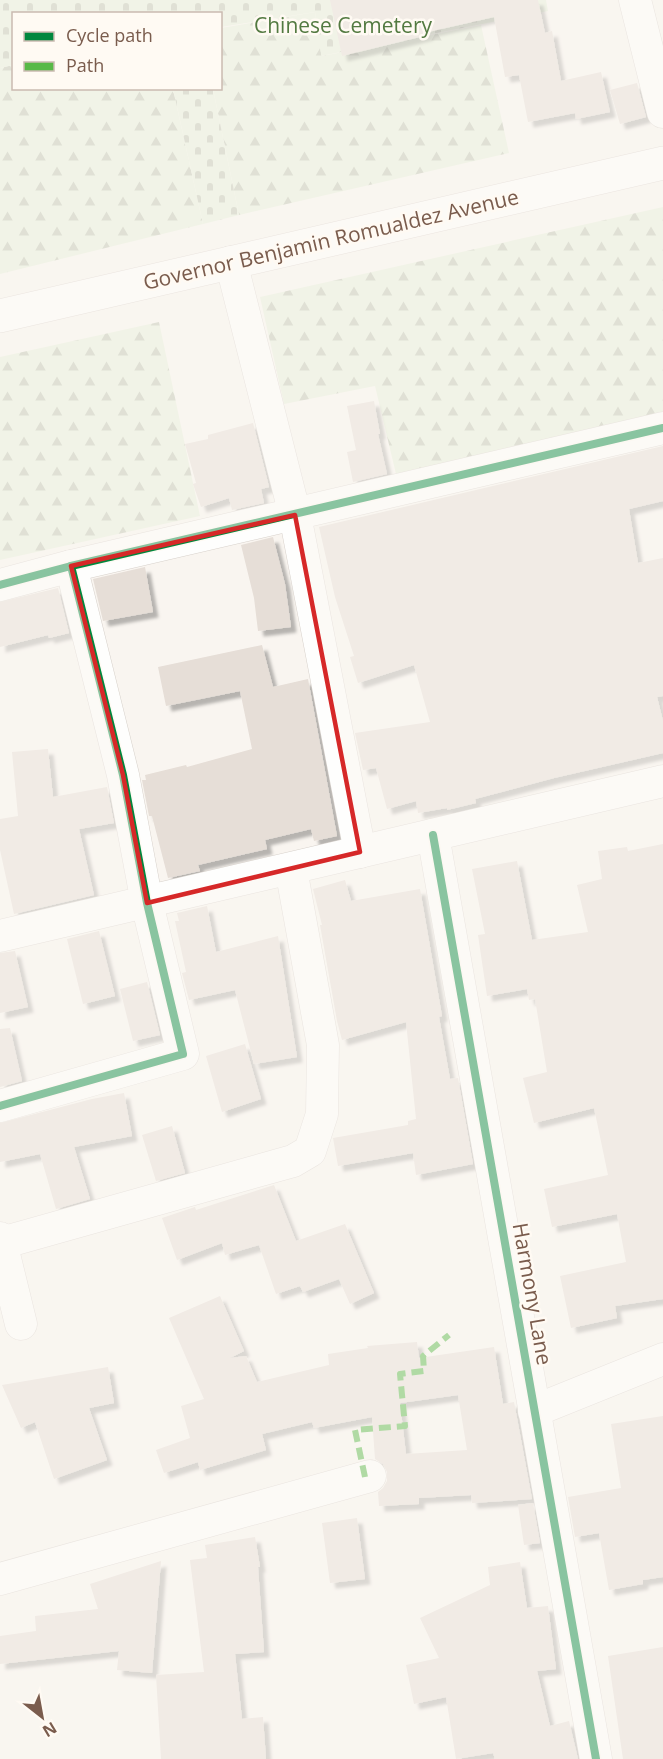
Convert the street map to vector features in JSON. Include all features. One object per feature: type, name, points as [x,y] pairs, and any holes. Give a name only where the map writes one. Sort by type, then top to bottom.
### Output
[{"type":"main road","name":"Governor Benjamin Romualdez Avenue","points":[[0,316],[663,164]]},
{"type":"street","points":[[636,0],[663,112]]},
{"type":"street","points":[[231,262],[294,515],[360,852]]},
{"type":"street","points":[[0,585],[71,566],[663,429]]},
{"type":"street","points":[[0,1107],[183,1054],[147,903],[123,775],[71,566]]},
{"type":"street","points":[[0,936],[663,781]]},
{"type":"street","name":"Harmony Lane","points":[[433,835],[596,1759]]},
{"type":"street","points":[[21,1324],[1,1240],[293,1161],[310,1151],[322,1114],[323,1045],[291,869]]},
{"type":"street","points":[[534,1411],[663,1359]]},
{"type":"street","points":[[0,1579],[370,1476]]},
{"type":"highlighted area","points":[[295,515],[360,852],[147,903],[123,775],[71,566]]},
{"type":"green space","name":"Chinese Cemetery","points":[[0,0],[546,0],[548,11],[321,56],[315,12],[222,27],[222,12],[12,12],[12,65],[0,68]]},
{"type":"green space","points":[[315,12],[322,56],[481,25],[509,153],[239,215],[213,90],[222,90],[222,28]]},
{"type":"green space","points":[[12,65],[12,90],[173,90],[203,224],[0,274],[0,68]]},
{"type":"green space","points":[[173,90],[213,90],[239,215],[203,224]]},
{"type":"green space","points":[[663,207],[663,415],[396,474],[375,386],[284,404],[260,297]]},
{"type":"green space","points":[[159,322],[200,516],[0,560],[0,357]]},
{"type":"building","points":[[330,0],[538,0],[545,33],[552,31],[561,81],[601,72],[610,112],[576,119],[575,113],[528,122],[519,75],[505,77],[494,17],[428,32],[428,35],[342,56]]},
{"type":"building","points":[[637,83],[646,117],[620,124],[610,90]]},
{"type":"building","points":[[374,401],[380,434],[378,434],[387,474],[353,482],[347,452],[356,450],[347,406]]},
{"type":"building","points":[[253,423],[269,487],[261,489],[264,503],[232,510],[229,498],[201,507],[193,484],[196,483],[185,444],[208,439],[208,435]]},
{"type":"building","points":[[663,446],[663,501],[629,509],[638,563],[663,558],[663,696],[657,697],[663,721],[663,753],[554,778],[475,799],[476,803],[447,810],[447,808],[418,813],[416,801],[387,809],[376,768],[363,770],[355,733],[430,722],[414,665],[358,683],[350,657],[354,656],[335,597],[319,527]]},
{"type":"building","points":[[273,537],[285,584],[291,627],[258,631],[254,598],[241,545]]},
{"type":"building","points":[[145,567],[153,612],[103,621],[93,579]]},
{"type":"building","points":[[58,588],[69,633],[49,638],[48,635],[0,647],[0,602]]},
{"type":"building","points":[[262,645],[273,687],[308,679],[337,836],[314,841],[311,829],[265,840],[267,849],[198,865],[200,871],[168,878],[152,816],[149,816],[142,780],[146,780],[145,775],[186,765],[187,767],[252,749],[240,691],[166,706],[158,667]]},
{"type":"building","points":[[48,749],[53,797],[107,787],[114,823],[79,829],[94,895],[14,914],[0,850],[0,819],[18,816],[12,752]]},
{"type":"building","points":[[663,844],[663,1299],[615,1306],[617,1318],[571,1328],[560,1276],[626,1262],[617,1214],[552,1227],[544,1189],[608,1175],[594,1108],[534,1123],[523,1078],[547,1072],[535,999],[529,1000],[527,989],[487,996],[478,935],[485,934],[472,869],[517,861],[532,940],[588,932],[577,885],[602,879],[598,851],[627,847],[628,851]]},
{"type":"building","points":[[345,880],[351,901],[420,889],[442,1016],[439,1017],[450,1079],[458,1078],[473,1164],[416,1175],[413,1153],[338,1166],[333,1138],[408,1125],[408,1121],[416,1119],[406,1022],[342,1040],[320,925],[322,925],[313,889]]},
{"type":"building","points":[[207,906],[216,952],[278,936],[297,1057],[254,1064],[235,990],[189,1000],[182,973],[186,972],[175,921],[179,921],[177,913]]},
{"type":"building","points":[[99,931],[115,996],[83,1004],[67,939]]},
{"type":"building","points":[[15,951],[28,1007],[0,1013],[0,953]]},
{"type":"building","points":[[147,982],[160,1035],[133,1041],[120,989]]},
{"type":"building","points":[[10,1028],[22,1081],[0,1087],[0,1029]]},
{"type":"building","points":[[245,1044],[261,1099],[222,1112],[206,1056]]},
{"type":"building","points":[[124,1093],[132,1136],[74,1147],[90,1199],[56,1209],[40,1154],[0,1162],[0,1123]]},
{"type":"building","points":[[172,1126],[185,1173],[156,1181],[142,1135]]},
{"type":"building","points":[[274,1185],[296,1241],[345,1224],[374,1293],[350,1304],[339,1279],[303,1292],[300,1286],[276,1294],[259,1245],[225,1255],[222,1243],[177,1260],[162,1218],[195,1207],[196,1210]]},
{"type":"building","points":[[220,1296],[244,1351],[230,1358],[246,1356],[257,1382],[329,1365],[328,1354],[368,1348],[367,1346],[417,1342],[419,1358],[494,1347],[503,1404],[514,1402],[532,1499],[472,1503],[471,1495],[419,1498],[419,1504],[379,1506],[378,1492],[387,1481],[387,1472],[383,1464],[375,1459],[372,1417],[314,1428],[312,1422],[262,1434],[266,1450],[200,1470],[198,1462],[164,1473],[156,1450],[190,1438],[181,1406],[204,1399],[169,1318]],"holes":[[[458,1395],[467,1450],[406,1454],[400,1403]]]},
{"type":"building","points":[[108,1367],[114,1403],[89,1408],[107,1460],[54,1479],[35,1422],[21,1428],[2,1385]]},
{"type":"building","points":[[663,1416],[663,1577],[643,1580],[643,1584],[609,1590],[599,1533],[575,1537],[568,1497],[621,1488],[611,1424]]},
{"type":"building","points":[[533,1503],[540,1543],[524,1545],[518,1505]]},
{"type":"building","points":[[357,1518],[365,1579],[330,1583],[322,1523]]},
{"type":"building","points":[[255,1537],[260,1567],[258,1567],[264,1652],[235,1654],[242,1719],[263,1717],[266,1759],[161,1759],[156,1675],[204,1672],[190,1560],[207,1558],[205,1545]]},
{"type":"building","points":[[161,1561],[152,1673],[117,1670],[119,1651],[0,1664],[0,1636],[36,1631],[35,1616],[98,1609],[90,1584]]},
{"type":"building","points":[[520,1562],[527,1608],[548,1606],[556,1669],[537,1671],[550,1726],[569,1721],[578,1759],[495,1759],[493,1753],[456,1759],[446,1697],[414,1704],[406,1665],[439,1658],[420,1618],[490,1585],[488,1567]]},
{"type":"building","points":[[663,1647],[663,1759],[623,1759],[608,1656]]},
{"type":"marked path","points":[[365,1477],[355,1430],[405,1426],[400,1374],[424,1371],[423,1356],[449,1335]]},
{"type":"cycle path","points":[[0,585],[71,566],[663,428]]},
{"type":"cycle path","points":[[0,1106],[183,1054],[147,903],[123,775],[71,566]]},
{"type":"cycle path","points":[[433,835],[596,1759]]}]
